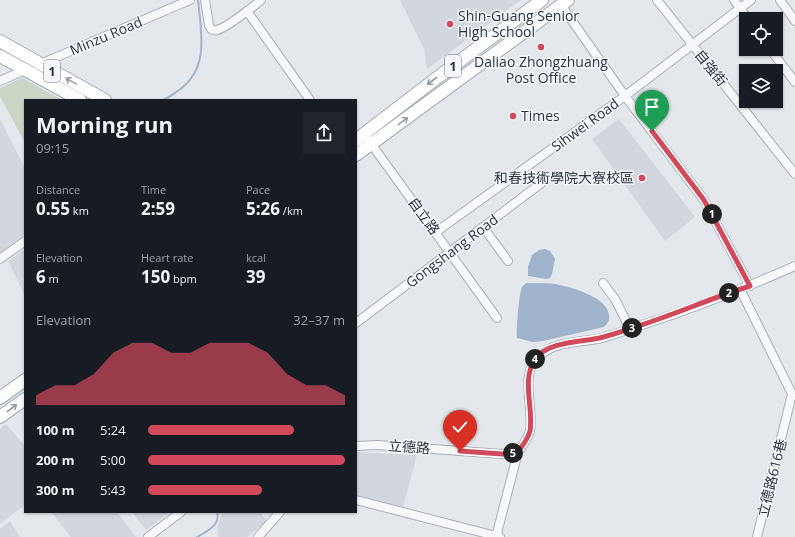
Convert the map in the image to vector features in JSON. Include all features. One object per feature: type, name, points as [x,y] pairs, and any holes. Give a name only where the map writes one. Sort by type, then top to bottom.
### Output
[{"type":"main road","name":"1","points":[[359,137],[542,0]]},
{"type":"main road","name":"1","points":[[372,144],[564,3]]},
{"type":"main road","name":"1","points":[[0,41],[103,99]]},
{"type":"main road","name":"1","points":[[0,56],[78,99]]},
{"type":"main road","points":[[357,155],[372,144]]},
{"type":"main road","points":[[0,398],[24,381]]},
{"type":"main road","points":[[0,417],[24,400]]},
{"type":"street","name":"Minzu Road","points":[[0,81],[190,0]]},
{"type":"street","points":[[205,0],[209,26],[210,29],[214,30],[218,30],[261,0]]},
{"type":"street","name":"自強街","points":[[657,0],[795,174]]},
{"type":"street","points":[[734,0],[742,12]]},
{"type":"street","name":"Sihwei Road","points":[[436,232],[625,96],[752,0]]},
{"type":"street","points":[[780,0],[795,21]]},
{"type":"street","points":[[564,3],[625,96],[704,200],[750,286]]},
{"type":"street","points":[[247,11],[309,99]]},
{"type":"street","points":[[775,56],[795,82]]},
{"type":"street","name":"自立路","points":[[359,137],[372,144],[497,318]]},
{"type":"street","name":"Gongshang Road","points":[[357,322],[548,178]]},
{"type":"street","points":[[483,227],[508,261]]},
{"type":"street","points":[[0,260],[24,242]]},
{"type":"street","points":[[357,500],[498,537],[518,452],[529,432],[531,421],[528,386],[530,371],[536,358],[547,350],[560,344],[602,338],[630,329],[750,286],[795,266]]},
{"type":"street","points":[[603,283],[616,299],[630,329]]},
{"type":"street","name":"立德路616巷","points":[[740,289],[792,394],[757,537]]},
{"type":"street","name":"立德路","points":[[357,446],[376,445],[502,454],[518,452]]},
{"type":"street","points":[[148,537],[180,513]]},
{"type":"street","points":[[258,537],[279,513]]},
{"type":"shaded area","name":"Shin-Guang Senior High School","points":[[400,0],[521,0],[427,69],[424,49]]},
{"type":"shaded area","points":[[0,119],[24,166],[24,235],[0,253]]},
{"type":"shaded area","name":"和春技術學院大寮校區","points":[[619,119],[695,217],[665,241],[592,139]]},
{"type":"shaded area","points":[[24,250],[24,294],[8,261]]},
{"type":"shaded area","points":[[6,424],[24,445],[24,506],[0,524],[0,429]]},
{"type":"shaded area","points":[[357,452],[417,455],[403,507],[357,495]]},
{"type":"shaded area","points":[[52,513],[118,513],[136,537],[71,537]]},
{"type":"shaded area","points":[[133,513],[168,513],[146,530]]},
{"type":"shaded area","points":[[221,513],[261,513],[267,521],[247,537],[219,537],[217,528]]},
{"type":"shaded area","points":[[10,521],[20,537],[0,537],[0,529]]},
{"type":"green space","points":[[22,78],[60,99],[24,99],[24,141],[0,96],[0,88]]},
{"type":"water","points":[[545,249],[550,251],[555,259],[550,278],[546,279],[528,276],[528,267],[532,255],[539,250]]},
{"type":"water","points":[[526,283],[556,284],[573,288],[594,297],[605,306],[608,311],[608,321],[604,327],[543,341],[533,342],[517,338],[517,320],[520,297],[522,287]]},
{"type":"waterway","points":[[165,99],[189,81],[199,60],[201,49],[201,24],[198,0]]},
{"type":"waterway","points":[[197,537],[212,528],[217,521],[217,513]]},
{"type":"place","name":"Shin-Guang Senior High School","points":[[450,24]]},
{"type":"place","name":"Daliao Zhongzhuang Post Office","points":[[541,47]]},
{"type":"place","name":"Times","points":[[513,116]]},
{"type":"place","name":"和春技術學院大寮校區","points":[[642,178]]},
{"type":"route","points":[[460,451],[502,454],[518,452],[529,432],[531,421],[528,386],[530,371],[536,358],[547,350],[560,344],[602,338],[669,316],[750,286],[704,200],[652,131]]}]
